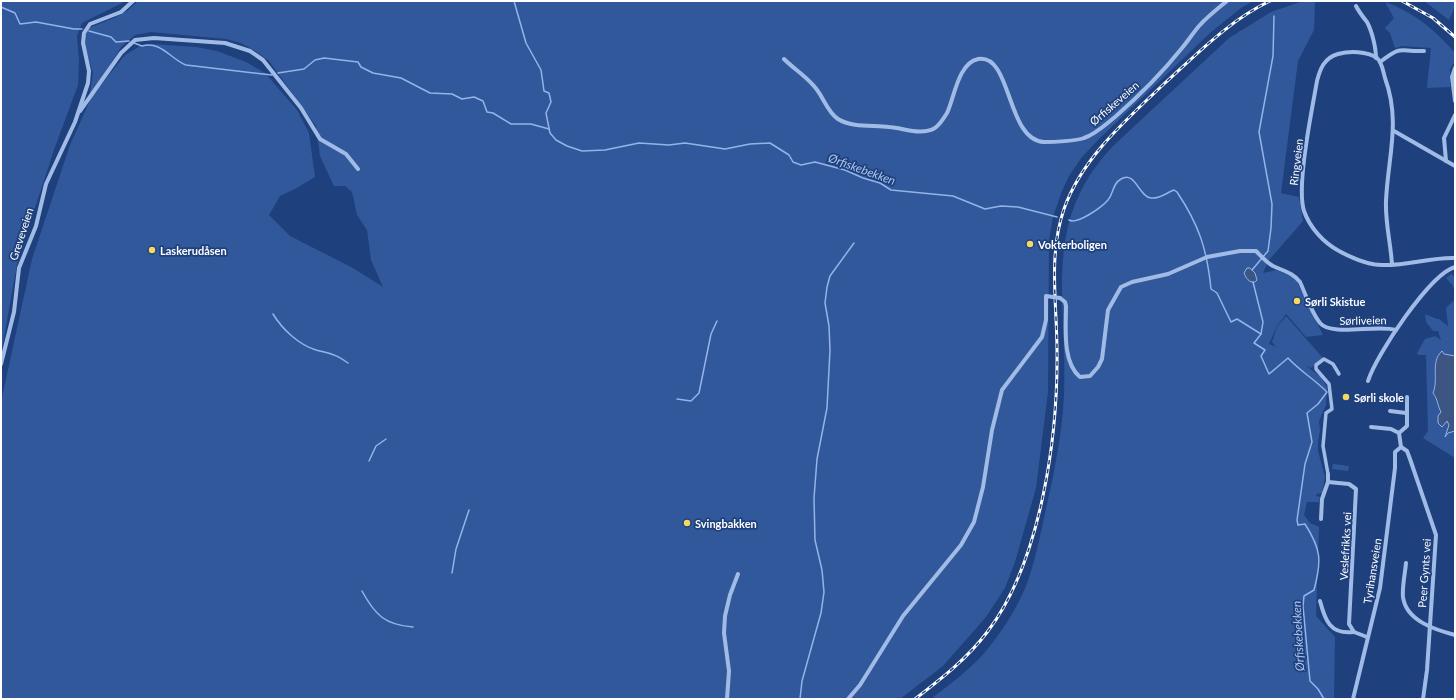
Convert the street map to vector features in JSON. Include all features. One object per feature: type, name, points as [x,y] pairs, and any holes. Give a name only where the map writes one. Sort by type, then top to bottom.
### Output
[{"type":"street","name":"Greveveien","points":[[1,364],[14,312],[19,268],[36,226],[46,184],[77,115],[89,78],[83,43],[85,29],[93,23],[121,12],[132,1]]},
{"type":"street","name":"Ørfiskeveien","points":[[784,59],[812,83],[837,118],[845,122],[867,126],[920,131],[936,128],[947,113],[962,74],[969,64],[978,59],[983,59],[992,62],[998,68],[1011,106],[1029,136],[1038,142],[1083,139],[1105,125],[1130,104],[1175,56],[1199,26],[1226,1]]},
{"type":"street","points":[[1356,6],[1361,16],[1367,22],[1376,52],[1376,58],[1380,62],[1391,96],[1394,131],[1386,207],[1392,265]]},
{"type":"street","name":"Greveveien","points":[[77,115],[129,44],[139,38],[225,43],[250,51],[263,60],[301,108],[320,139],[346,154],[358,169]]},
{"type":"street","points":[[1380,62],[1396,50],[1402,48],[1424,51]]},
{"type":"street","name":"Ringveien","points":[[1376,58],[1366,54],[1346,53],[1331,57],[1321,68],[1317,81],[1310,124],[1303,182],[1302,200],[1304,211],[1310,224],[1321,237],[1334,248],[1365,262],[1378,265],[1392,265],[1455,258]]},
{"type":"street","points":[[1455,68],[1452,77],[1455,101]]},
{"type":"street","points":[[1446,161],[1444,138],[1455,115]]},
{"type":"street","points":[[1394,131],[1401,137],[1455,166]]},
{"type":"street","name":"Sørliveien","points":[[848,699],[860,685],[903,616],[961,545],[969,532],[979,504],[992,430],[1002,390],[1042,337],[1046,320],[1046,296],[1060,298],[1065,302],[1068,348],[1072,368],[1080,377],[1090,376],[1098,367],[1102,359],[1108,310],[1121,287],[1132,282],[1168,274],[1205,258],[1249,251],[1256,251],[1273,266],[1289,271],[1298,279],[1312,309],[1324,326],[1336,330],[1367,328],[1396,330]]},
{"type":"street","name":"Sørliveien","points":[[1368,381],[1378,358],[1410,310],[1442,275],[1455,267]]},
{"type":"street","points":[[1321,519],[1322,499],[1328,482],[1324,446],[1326,413],[1332,409],[1329,384],[1316,369],[1316,365],[1324,359],[1330,361],[1338,374]]},
{"type":"street","points":[[1371,427],[1391,429],[1399,433],[1407,426],[1407,396]]},
{"type":"street","points":[[1390,411],[1406,413]]},
{"type":"street","name":"Peer Gynts vei","points":[[1399,433],[1401,447],[1404,448],[1409,455],[1435,532],[1427,670],[1423,699]]},
{"type":"street","name":"Tyrihansveien","points":[[1353,699],[1367,636],[1380,588],[1395,468],[1395,452],[1401,447]]},
{"type":"street","name":"Veslefrikks vei","points":[[1328,482],[1349,484],[1355,486],[1356,489],[1349,624],[1354,632]]},
{"type":"street","points":[[1406,563],[1403,597],[1406,609],[1429,627],[1455,635]]},
{"type":"street","points":[[727,699],[730,671],[724,633],[725,616],[730,594],[738,574]]},
{"type":"street","points":[[1320,601],[1323,613],[1334,630],[1340,632],[1354,632],[1367,636]]},
{"type":"shaded area","points":[[1,1],[126,1],[82,23],[77,36],[79,61],[78,85],[55,147],[18,259],[1,354]]},
{"type":"shaded area","points":[[138,1],[1253,1],[1241,8],[1210,33],[1100,138],[1082,157],[1069,176],[1053,217],[1049,240],[1048,392],[1036,488],[1015,562],[1005,588],[986,617],[943,666],[900,699],[1,699],[1,402],[32,259],[70,145],[92,96],[125,55],[140,46],[152,44],[196,47],[217,51],[246,62],[265,73],[297,110],[309,133],[315,177],[280,196],[269,215],[290,236],[353,268],[383,287],[371,260],[367,230],[357,215],[352,192],[345,186],[334,186],[320,156],[316,126],[269,61],[257,52],[241,43],[226,39],[151,32],[135,35],[121,47],[89,99],[93,73],[84,44],[85,34],[89,28],[127,11]]},
{"type":"shaded area","points":[[1303,1],[1315,1],[1314,30],[1298,61],[1281,193],[1299,197],[1303,221],[1269,260],[1263,273],[1276,270],[1295,278],[1323,335],[1306,337],[1286,314],[1277,326],[1269,344],[1276,347],[1272,342],[1277,327],[1286,316],[1323,358],[1311,368],[1306,366],[1321,377],[1327,387],[1326,405],[1319,421],[1320,430],[1318,442],[1318,451],[1325,477],[1322,493],[1317,494],[1316,496],[1320,497],[1319,502],[1307,502],[1304,515],[1310,523],[1319,527],[1316,616],[1335,637],[1334,699],[931,699],[970,668],[984,654],[1014,610],[1026,586],[1031,570],[1054,473],[1063,411],[1064,360],[1062,295],[1066,234],[1075,204],[1090,175],[1113,146],[1229,38],[1271,12]]},
{"type":"shaded area","points":[[1424,1],[1455,1],[1455,7],[1449,20]]},
{"type":"shaded area","points":[[1385,2],[1406,11],[1432,29],[1455,53],[1455,61],[1450,69],[1450,87],[1427,88],[1431,48],[1402,46],[1395,48],[1390,33],[1385,28],[1394,18]]},
{"type":"shaded area","points":[[1247,268],[1250,268],[1255,273],[1257,280],[1255,282],[1249,281],[1246,277],[1244,273]]},
{"type":"shaded area","points":[[1451,274],[1455,277],[1455,295],[1453,286],[1446,278]]},
{"type":"shaded area","points":[[1455,299],[1455,359],[1444,354],[1435,363],[1436,387],[1433,393],[1441,412],[1442,426],[1447,421],[1449,425],[1445,437],[1448,433],[1455,431],[1455,458],[1423,438],[1428,431],[1426,355],[1418,355],[1417,353],[1425,339],[1435,336],[1441,340],[1438,331],[1433,331],[1426,322],[1425,314],[1439,319],[1448,326],[1446,308]]},
{"type":"shaded area","points":[[1442,351],[1444,354],[1455,356],[1455,431],[1448,433],[1445,437],[1449,425],[1447,421],[1442,427],[1438,423],[1438,416],[1441,412],[1433,393],[1435,388],[1436,360]]},
{"type":"shaded area","points":[[1333,464],[1349,466],[1348,471],[1332,469]]},
{"type":"waterway","name":"Ørfiskebekken","points":[[514,1],[526,43],[541,70],[544,91],[549,93],[551,102],[546,113],[550,133],[556,140],[567,146],[582,151],[605,150],[639,143],[669,145],[685,143],[725,149],[750,144],[770,143],[789,155],[793,162],[801,165],[815,162],[845,170],[863,178],[880,183],[891,190],[953,196],[985,209],[1001,206],[1018,207],[1057,217]]},
{"type":"waterway","points":[[1,7],[15,13],[20,24],[36,22],[74,29],[82,29]]},
{"type":"waterway","points":[[1252,270],[1268,251],[1271,228],[1272,204],[1259,132],[1273,56],[1274,16]]},
{"type":"waterway","points":[[89,31],[111,37],[116,42],[129,41]]},
{"type":"waterway","points":[[134,43],[142,46],[148,45],[160,48],[186,65],[272,75]]},
{"type":"waterway","points":[[278,73],[304,69],[315,60],[324,58],[358,62],[361,67],[373,73],[401,78],[430,93],[452,94],[462,99],[474,97],[483,101],[487,112],[493,113],[511,124],[531,124],[549,129]]},
{"type":"waterway","name":"Ørfiskebekken","points":[[1069,220],[1073,221],[1083,218],[1100,207],[1108,200],[1116,183],[1126,177],[1130,178],[1147,197],[1160,197],[1174,190],[1185,204],[1201,238],[1207,262],[1211,289],[1217,293],[1231,322],[1237,319],[1261,334],[1254,343],[1265,350],[1261,356],[1269,374],[1288,358],[1327,392],[1318,404],[1307,413],[1312,442],[1305,464],[1297,520],[1298,525],[1305,524],[1317,548],[1319,563],[1314,590],[1304,596],[1303,606],[1310,681],[1318,689],[1324,699]]},
{"type":"waterway","points":[[800,699],[802,681],[821,613],[824,592],[822,570],[815,540],[814,498],[817,459],[827,408],[830,350],[829,326],[825,303],[830,276],[854,243]]},
{"type":"waterway","points":[[1253,282],[1263,322],[1261,334]]},
{"type":"waterway","points":[[273,314],[286,331],[303,344],[310,348],[329,353],[348,363]]},
{"type":"waterway","points":[[677,399],[691,401],[699,393],[711,334],[717,321]]},
{"type":"waterway","points":[[369,461],[376,446],[386,439]]},
{"type":"waterway","points":[[452,573],[456,549],[469,510]]},
{"type":"waterway","points":[[362,591],[376,612],[382,617],[395,624],[413,627]]},
{"type":"railway","points":[[915,699],[963,659],[988,631],[1006,602],[1021,570],[1033,534],[1043,497],[1050,459],[1054,421],[1057,351],[1054,280],[1056,244],[1064,209],[1072,190],[1094,156],[1121,125],[1190,60],[1228,27],[1270,1]]},
{"type":"railway","points":[[1402,1],[1433,18],[1455,37]]},
{"type":"place","name":"Vokterboligen","points":[[1030,244]]},
{"type":"place","name":"Laskerudåsen","points":[[152,250]]},
{"type":"place","name":"Sørli Skistue","points":[[1297,301]]},
{"type":"place","name":"Sørli skole","points":[[1346,397]]},
{"type":"place","name":"Svingbakken","points":[[687,523]]}]
